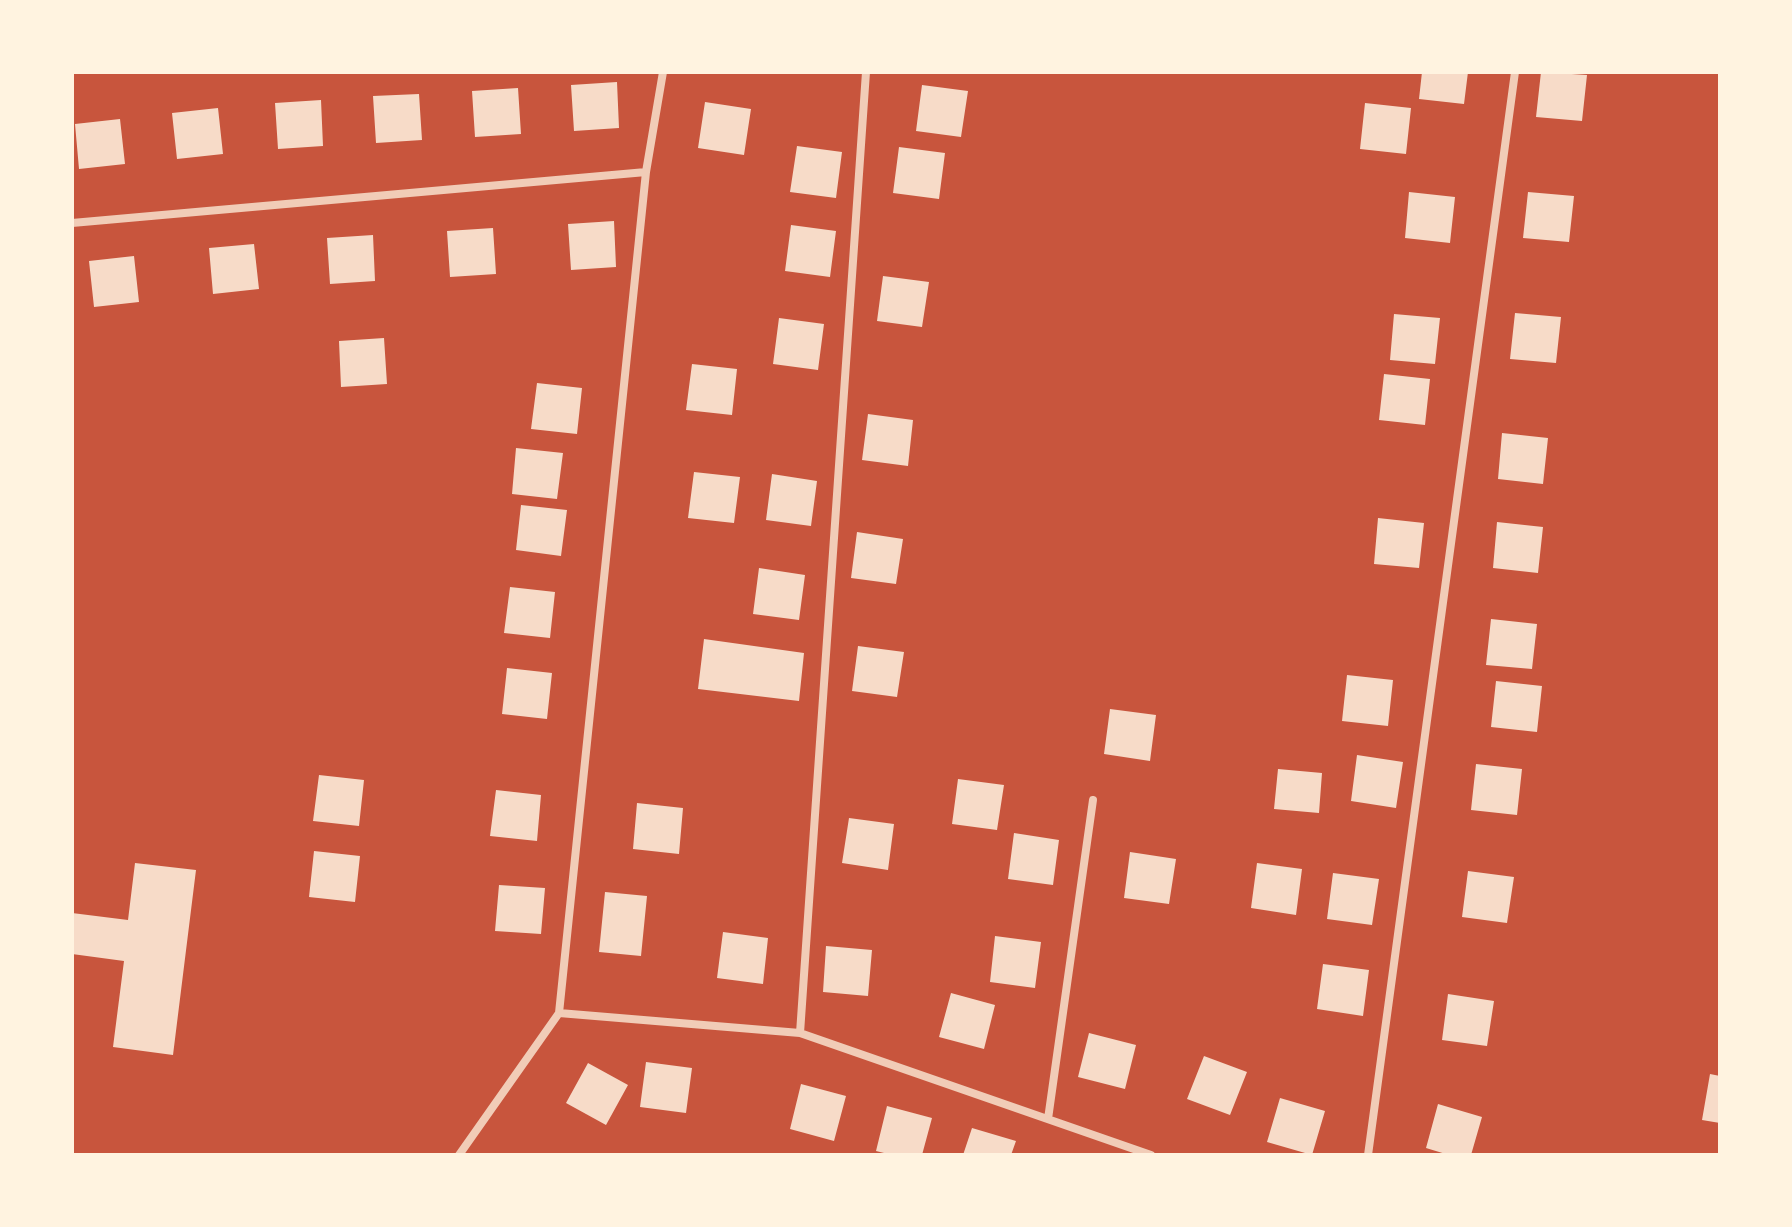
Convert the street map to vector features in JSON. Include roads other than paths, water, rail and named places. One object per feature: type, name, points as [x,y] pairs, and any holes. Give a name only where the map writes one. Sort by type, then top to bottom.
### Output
[{"type":"street","points":[[459,1155],[559,1013],[646,172],[663,72]]},
{"type":"street","points":[[800,1033],[866,72]]},
{"type":"street","points":[[1368,1155],[1515,72]]},
{"type":"street","points":[[72,223],[646,172]]},
{"type":"street","points":[[1048,1119],[1093,800]]},
{"type":"street","points":[[559,1013],[800,1033],[1151,1155]]}]
